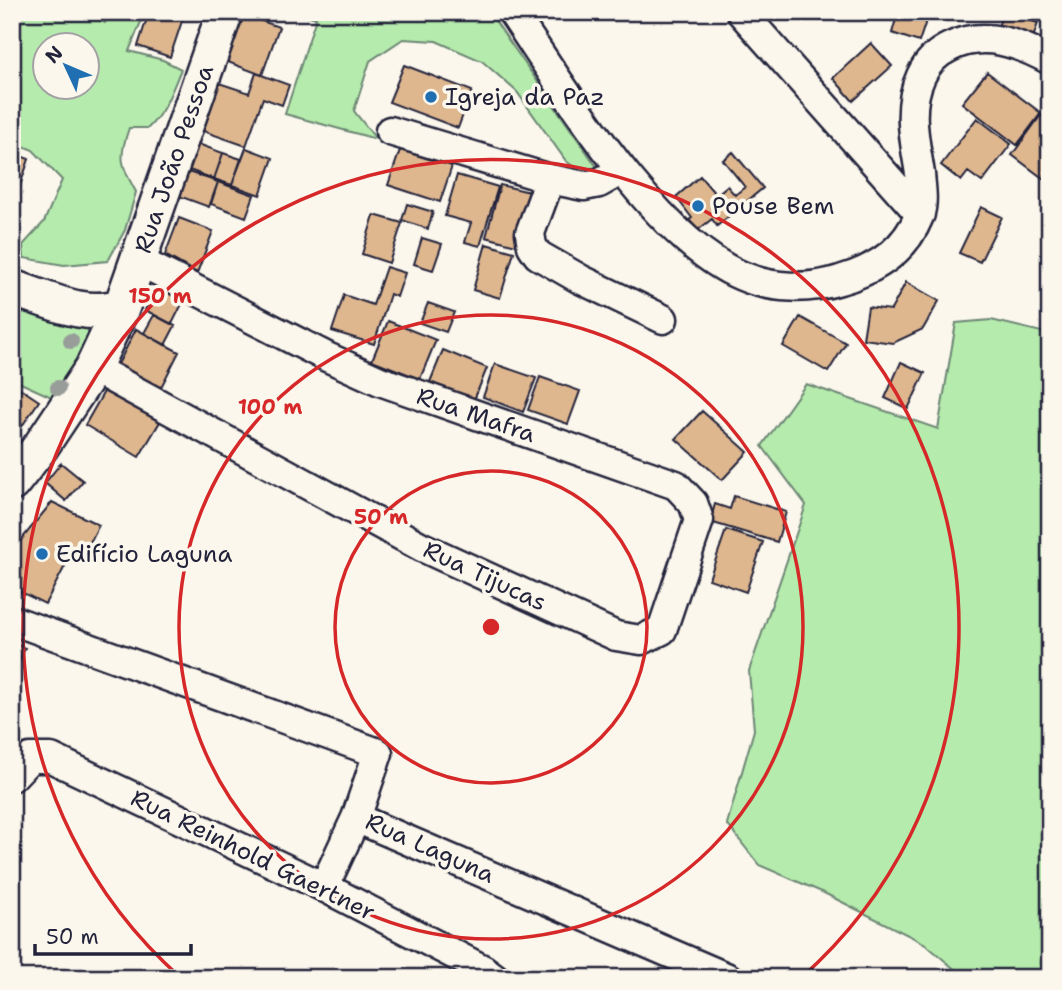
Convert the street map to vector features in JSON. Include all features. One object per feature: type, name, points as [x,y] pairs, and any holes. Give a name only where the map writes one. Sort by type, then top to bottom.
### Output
[{"type":"main road","name":"Rua João Pessoa","points":[[12,483],[41,446],[98,357],[122,306],[225,12]]},
{"type":"main road","points":[[12,288],[85,312],[102,312],[122,306]]},
{"type":"main road","points":[[85,312],[95,327],[98,357]]},
{"type":"street","points":[[512,12],[622,170],[669,222],[705,254],[741,276],[774,286],[831,283],[878,266],[900,247],[920,214],[922,191],[911,116],[915,89],[923,71],[938,52],[960,42],[985,37],[1005,41],[1050,60]]},
{"type":"street","points":[[741,12],[920,214]]},
{"type":"street","points":[[390,131],[550,179],[584,186],[599,183],[622,170]]},
{"type":"street","points":[[550,179],[530,233],[532,246],[538,255],[580,279],[663,319]]},
{"type":"street","name":"Rua Mafra","points":[[139,261],[327,357],[380,381],[676,485],[692,503],[699,520],[662,630]]},
{"type":"street","name":"Rua Tijucas","points":[[98,357],[422,547],[616,635],[641,640],[662,630]]},
{"type":"street","name":"Rua Laguna","points":[[12,620],[378,753],[356,818],[728,978]]},
{"type":"street","name":"Rua Reinhold Gaertner","points":[[12,776],[30,758],[51,758],[324,887],[495,978]]},
{"type":"street","points":[[324,887],[356,818]]},
{"type":"green space","points":[[12,12],[83,12],[105,23],[110,12],[145,12],[129,51],[163,60],[181,69],[168,100],[154,122],[148,128],[129,128],[122,154],[127,175],[136,192],[125,230],[108,261],[64,265],[24,258],[23,245],[44,222],[62,180],[33,150],[12,141]]},
{"type":"green space","points":[[297,12],[489,12],[597,167],[581,172],[566,161],[517,92],[482,61],[436,41],[403,39],[370,61],[354,111],[376,139],[285,114],[316,18]]},
{"type":"green space","points":[[18,302],[85,325],[92,336],[58,400],[12,379],[12,319]]},
{"type":"green space","points":[[991,320],[1050,334],[1050,978],[965,978],[924,943],[824,893],[759,865],[727,824],[754,730],[749,671],[806,505],[762,446],[806,384],[938,429],[956,323]]},
{"type":"building","points":[[149,12],[185,12],[170,57],[138,46]]},
{"type":"building","points":[[898,12],[920,12],[928,15],[919,42],[892,33]]},
{"type":"building","points":[[1003,12],[1025,12],[1023,18],[1038,23],[1033,38],[998,27]]},
{"type":"building","points":[[242,14],[279,27],[262,75],[225,61]]},
{"type":"building","points":[[871,43],[892,66],[853,101],[833,78]]},
{"type":"building","name":"Igreja da Paz","points":[[404,65],[472,91],[458,128],[389,102]]},
{"type":"building","points":[[987,72],[1041,113],[1017,145],[962,103]]},
{"type":"building","points":[[256,73],[289,85],[282,105],[263,98],[246,146],[203,131],[219,83],[249,93]]},
{"type":"building","points":[[1041,115],[1050,122],[1048,182],[1012,155]]},
{"type":"building","points":[[977,118],[1011,144],[982,182],[968,172],[961,181],[941,165]]},
{"type":"building","points":[[198,144],[223,153],[214,179],[189,170]]},
{"type":"building","points":[[246,148],[273,158],[260,195],[232,185]]},
{"type":"building","points":[[400,150],[452,166],[440,202],[388,185]]},
{"type":"building","points":[[733,152],[763,188],[717,226],[712,219],[698,230],[676,197],[700,176],[716,195],[727,186],[735,195],[745,187],[723,160]]},
{"type":"building","points":[[12,153],[29,159],[12,209]]},
{"type":"building","points":[[223,153],[241,159],[232,185],[214,179]]},
{"type":"building","points":[[188,172],[218,182],[209,207],[179,196]]},
{"type":"building","points":[[457,175],[498,187],[480,246],[465,242],[471,223],[445,216]]},
{"type":"building","points":[[218,182],[254,195],[246,217],[211,204]]},
{"type":"building","points":[[500,185],[534,193],[520,246],[486,237]]},
{"type":"building","points":[[407,204],[433,212],[428,229],[402,220]]},
{"type":"building","points":[[981,207],[1002,217],[980,262],[959,253]]},
{"type":"building","points":[[374,215],[402,223],[389,263],[362,254]]},
{"type":"building","points":[[179,218],[213,231],[197,273],[165,255]]},
{"type":"building","points":[[422,238],[442,244],[433,270],[414,264]]},
{"type":"building","points":[[486,244],[514,252],[500,298],[473,290]]},
{"type":"building","points":[[386,267],[405,273],[397,297],[390,294],[374,344],[332,331],[344,295],[373,305]]},
{"type":"building","points":[[906,282],[939,301],[923,329],[893,343],[863,339],[868,307],[891,310]]},
{"type":"building","points":[[157,286],[184,300],[172,324],[145,310]]},
{"type":"building","points":[[428,303],[454,312],[446,332],[420,323]]},
{"type":"building","points":[[154,315],[175,326],[165,345],[144,333]]},
{"type":"building","points":[[800,317],[846,343],[828,372],[783,346]]},
{"type":"building","points":[[388,321],[436,340],[420,379],[372,360]]},
{"type":"building","points":[[136,329],[179,352],[159,391],[116,368]]},
{"type":"building","points":[[443,350],[487,368],[474,400],[430,382]]},
{"type":"building","points":[[901,362],[925,373],[908,409],[885,398]]},
{"type":"building","points":[[495,364],[536,378],[523,412],[483,397]]},
{"type":"building","points":[[540,377],[580,391],[568,424],[528,410]]},
{"type":"building","points":[[12,383],[39,401],[18,432],[12,429]]},
{"type":"building","points":[[106,388],[161,420],[139,457],[85,425]]},
{"type":"building","points":[[702,411],[748,452],[722,480],[676,439]]},
{"type":"building","points":[[61,463],[83,481],[66,501],[45,483]]},
{"type":"building","points":[[734,496],[786,512],[777,542],[710,522],[715,504],[730,509]]},
{"type":"building","name":"Edifício Laguna","points":[[52,502],[99,525],[83,556],[73,551],[45,604],[12,589],[12,551]]},
{"type":"building","points":[[726,530],[763,542],[746,592],[709,579]]},
{"type":"building","points":[[12,643],[25,648],[12,677]]},
{"type":"place","name":"Igreja da Paz","points":[[431,97]]},
{"type":"place","name":"Pouse Bem","points":[[698,206]]},
{"type":"place","name":"Edifício Laguna","points":[[42,554]]}]
